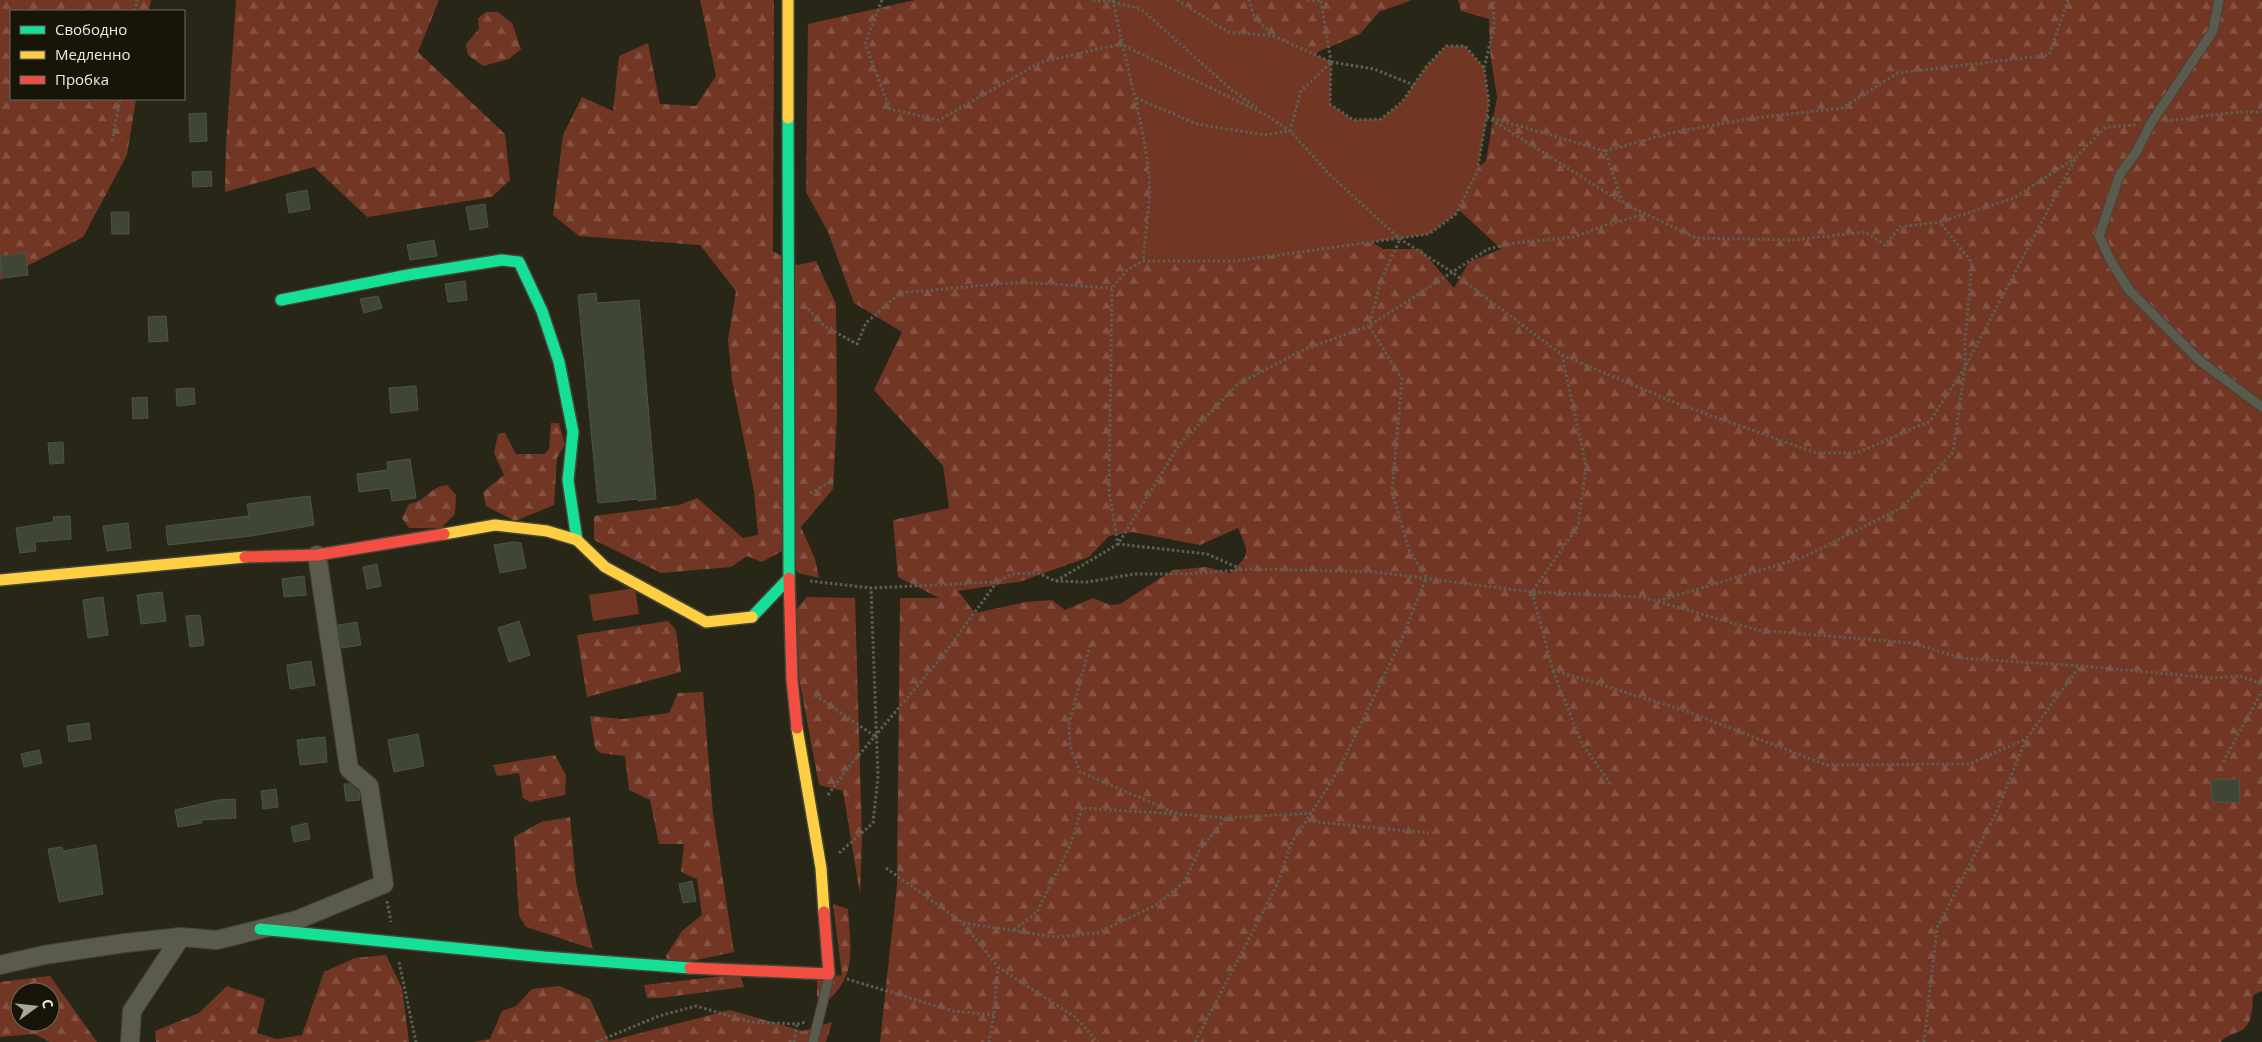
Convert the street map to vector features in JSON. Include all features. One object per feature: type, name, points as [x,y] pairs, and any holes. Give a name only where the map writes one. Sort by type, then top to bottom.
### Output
[{"type":"street","points":[[260,929],[619,964],[758,973],[829,974],[821,868],[799,746],[792,680],[789,624],[788,0]]},
{"type":"street","points":[[281,300],[408,274],[502,260],[519,262],[542,311],[559,362],[573,432],[568,480],[577,540]]},
{"type":"street","points":[[0,580],[261,556],[317,555],[495,525],[547,531],[577,540],[606,567],[706,622],[752,617],[789,578]]},
{"type":"street","points":[[0,965],[53,954],[181,937],[217,940],[297,920],[384,884],[369,786],[349,769],[317,555]]},
{"type":"street","points":[[130,1042],[132,1011],[181,937]]},
{"type":"lane","points":[[2219,0],[2213,31],[2151,123],[2136,151],[2120,174],[2099,236],[2112,263],[2129,290],[2200,361],[2262,407]]},
{"type":"lane","points":[[813,1042],[829,974]]},
{"type":"path","points":[[882,0],[864,44],[890,109],[939,120],[1041,62],[1121,44],[1266,115]]},
{"type":"path","points":[[1093,0],[1113,1],[1141,9],[1233,92],[1290,131],[1331,176],[1400,238],[1452,272],[1562,355],[1676,403],[1816,453],[1857,453],[1930,421],[1965,368],[2076,157]]},
{"type":"path","points":[[1177,0],[1228,32],[1274,36]]},
{"type":"path","points":[[1249,0],[1254,17],[1274,36],[1331,62],[1374,70],[1414,85]]},
{"type":"path","points":[[1307,0],[1321,1],[1331,62],[1330,104],[1353,120],[1381,119],[1402,102],[1426,67],[1446,46],[1465,46],[1484,68]]},
{"type":"path","points":[[1118,544],[1109,492],[1112,288],[1127,270],[1143,261],[1236,261],[1429,234],[1456,214],[1477,172],[1487,117],[1489,103],[1484,68],[1494,28],[1493,0]]},
{"type":"path","points":[[1487,117],[1605,152],[1675,132],[1748,119],[1842,108],[1898,72],[2049,54],[2068,0]]},
{"type":"path","points":[[1113,1],[1121,44],[1135,98],[1149,179],[1143,261]]},
{"type":"path","points":[[1290,131],[1302,91],[1331,62]]},
{"type":"path","points":[[1135,98],[1197,124],[1264,135],[1290,131]]},
{"type":"path","points":[[112,141],[120,100]]},
{"type":"path","points":[[1487,117],[1623,203],[1696,238],[1792,240],[1865,232],[1885,246],[1900,227],[1940,222],[2014,198],[2076,157],[2106,127],[2238,112],[2262,112]]},
{"type":"path","points":[[1605,152],[1623,203]]},
{"type":"path","points":[[1055,581],[1118,544],[1179,445],[1238,384],[1302,350],[1369,326],[1488,249],[1515,243],[1574,237],[1606,225],[1645,214]]},
{"type":"path","points":[[1657,601],[1804,557],[1904,507],[1953,452],[1965,368],[1964,339],[1972,263],[1940,222]]},
{"type":"path","points":[[1400,238],[1381,280],[1369,326],[1402,379],[1392,492],[1409,550],[1426,578]]},
{"type":"path","points":[[806,306],[824,326],[857,344],[866,323],[900,294],[1020,282],[1112,288]]},
{"type":"path","points":[[1562,355],[1586,466],[1578,526],[1532,592],[1553,670],[1582,744],[1612,786]]},
{"type":"path","points":[[1118,544],[1207,554],[1242,570]]},
{"type":"path","points":[[789,578],[871,588],[997,582],[1012,574],[1038,573],[1055,581],[1087,582],[1135,574],[1184,574],[1242,570],[1376,572],[1532,592],[1628,596],[1657,601],[1757,630],[1912,643],[1960,658],[2205,677],[2239,676],[2262,684]]},
{"type":"path","points":[[1195,1042],[1277,885],[1291,844],[1313,813],[1346,756],[1401,641],[1426,578]]},
{"type":"path","points":[[811,818],[847,769],[941,658],[997,582]]},
{"type":"path","points":[[821,868],[873,823],[878,776],[871,588]]},
{"type":"path","points":[[1090,645],[1069,724],[1070,746],[1080,772],[1178,814]]},
{"type":"path","points":[[1924,1042],[1937,928],[1996,813],[2026,739],[2080,666]]},
{"type":"path","points":[[1553,670],[1686,712],[1826,765],[1969,764],[2026,739]]},
{"type":"path","points":[[792,680],[876,737]]},
{"type":"path","points":[[2223,762],[2262,691]]},
{"type":"path","points":[[1014,930],[1037,912],[1070,846],[1082,808],[1226,818],[1313,813]]},
{"type":"path","points":[[963,923],[1056,937],[1097,933],[1156,905],[1184,882],[1199,851],[1226,818]]},
{"type":"path","points":[[1307,821],[1429,833]]},
{"type":"path","points":[[886,868],[963,923],[998,967],[1076,1017],[1098,1042]]},
{"type":"path","points":[[989,1042],[994,1015],[998,967]]},
{"type":"path","points":[[829,974],[953,1011],[994,1015]]},
{"type":"path","points":[[596,1042],[660,1016],[696,1006],[751,1022],[797,1024],[794,1042]]},
{"type":"green space","points":[[0,0],[151,0],[149,10],[10,10],[10,100],[136,100],[127,155],[83,237],[0,280]]},
{"type":"green space","points":[[236,0],[439,0],[418,52],[505,134],[510,180],[492,197],[367,217],[314,167],[225,192],[226,145]]},
{"type":"green space","points":[[700,0],[774,0],[773,251],[797,265],[816,261],[836,304],[837,414],[833,489],[801,527],[815,559],[819,578],[798,573],[782,551],[762,562],[747,556],[731,567],[661,573],[594,540],[594,516],[679,505],[697,498],[743,538],[758,535],[754,491],[732,380],[728,340],[736,291],[700,245],[579,236],[553,215],[563,135],[582,97],[613,111],[619,56],[648,43],[660,104],[696,106],[716,76]]},
{"type":"green space","points":[[915,0],[1412,0],[1379,12],[1360,34],[1318,52],[1302,75],[1360,235],[1383,249],[1421,249],[1454,288],[1469,262],[1501,249],[1459,210],[1408,230],[1469,174],[1486,161],[1497,97],[1490,52],[1489,19],[1461,11],[1458,0],[2262,0],[2262,991],[2253,995],[2252,1011],[2247,1026],[2243,1030],[2226,1037],[2221,1042],[880,1042],[897,885],[900,598],[939,598],[898,577],[893,520],[949,508],[943,466],[874,390],[902,332],[854,303],[828,232],[806,192],[808,24]],"holes":[[[1238,528],[1246,548],[1246,553],[1242,561],[1230,573],[1206,567],[1173,570],[1120,604],[1110,605],[1093,598],[1065,610],[1052,600],[1026,602],[975,613],[958,591],[1022,581],[1089,557],[1109,536],[1132,532],[1200,545]],[[2239,779],[2239,802],[2212,802],[2211,780]]]},
{"type":"green space","points":[[1113,0],[1177,0],[1228,32],[1274,36],[1331,62],[1330,104],[1353,120],[1381,119],[1402,102],[1426,67],[1446,46],[1465,46],[1484,68],[1489,103],[1477,172],[1456,214],[1429,234],[1236,261],[1143,261],[1149,207],[1149,177],[1138,110]]},
{"type":"green space","points":[[486,12],[498,12],[512,23],[521,49],[509,59],[483,66],[468,55],[466,44],[479,29],[478,18]]},
{"type":"green space","points":[[551,423],[559,423],[565,445],[557,458],[554,505],[515,521],[486,506],[483,492],[504,475],[494,453],[498,434],[505,433],[516,454],[544,454],[549,449]]},
{"type":"green space","points":[[447,485],[456,495],[455,514],[441,528],[409,528],[402,518],[409,504],[420,500],[436,488]]},
{"type":"green space","points":[[635,588],[639,614],[593,621],[589,595]]},
{"type":"green space","points":[[807,597],[855,598],[862,837],[860,894],[843,791],[819,785],[798,673],[784,623]]},
{"type":"green space","points":[[668,621],[676,630],[681,672],[587,697],[577,635]]},
{"type":"green space","points":[[703,692],[713,814],[734,952],[668,966],[666,956],[682,931],[702,915],[697,879],[681,872],[684,844],[659,844],[650,800],[629,790],[625,756],[600,753],[595,748],[590,716],[623,719],[669,713],[678,693]]},
{"type":"green space","points":[[555,755],[566,775],[565,795],[530,802],[523,798],[519,773],[497,776],[493,765]]},
{"type":"green space","points":[[570,817],[576,883],[593,949],[526,927],[519,916],[514,837],[541,822]]},
{"type":"green space","points":[[833,904],[848,909],[851,947],[848,969],[844,979],[838,990],[829,1000],[817,997],[817,978],[842,975]]},
{"type":"green space","points":[[386,955],[402,988],[409,1042],[156,1042],[155,1031],[199,1013],[227,986],[265,999],[257,1033],[277,1039],[302,1035],[324,972],[355,958]]},
{"type":"green space","points":[[740,974],[744,987],[660,998],[647,998],[644,985]]},
{"type":"green space","points":[[50,976],[54,982],[10,982],[10,1032],[60,1032],[60,990],[97,1042],[50,1042],[34,1034],[0,1037],[0,982]]},
{"type":"green space","points":[[559,986],[590,999],[609,1041],[730,1010],[803,1031],[832,1022],[826,1042],[473,1042],[490,1039],[502,1011],[516,1006],[532,989]]},
{"type":"building","points":[[206,113],[207,141],[190,142],[189,114]]},
{"type":"building","points":[[211,171],[212,186],[193,187],[192,172]]},
{"type":"building","points":[[307,190],[310,209],[289,213],[286,194]]},
{"type":"building","points":[[485,204],[488,227],[470,230],[466,207]]},
{"type":"building","points":[[111,212],[129,212],[129,234],[112,234]]},
{"type":"building","points":[[434,240],[437,256],[410,260],[407,245]]},
{"type":"building","points":[[26,253],[28,275],[2,278],[0,256]]},
{"type":"building","points":[[465,281],[467,300],[448,302],[445,284]]},
{"type":"building","points":[[596,293],[597,303],[639,300],[656,499],[598,503],[578,295]]},
{"type":"building","points":[[378,296],[382,308],[364,313],[360,299]]},
{"type":"building","points":[[166,316],[168,341],[149,342],[148,317]]},
{"type":"building","points":[[416,386],[418,410],[391,413],[389,388]]},
{"type":"building","points":[[194,388],[195,404],[177,406],[176,389]]},
{"type":"building","points":[[147,397],[148,418],[133,419],[132,398]]},
{"type":"building","points":[[63,442],[64,463],[50,464],[48,443]]},
{"type":"building","points":[[410,459],[416,498],[392,501],[390,488],[359,492],[357,474],[388,470],[387,462]]},
{"type":"building","points":[[310,496],[314,525],[251,536],[168,545],[166,526],[249,516],[247,504]]},
{"type":"building","points":[[70,516],[71,539],[35,542],[36,551],[20,553],[16,528],[54,522],[53,517]]},
{"type":"building","points":[[128,523],[131,548],[107,551],[103,526]]},
{"type":"building","points":[[513,542],[521,543],[526,568],[500,573],[494,545]]},
{"type":"building","points":[[377,564],[381,586],[367,589],[363,567]]},
{"type":"building","points":[[304,576],[306,595],[284,597],[282,579]]},
{"type":"building","points":[[162,592],[166,621],[141,624],[137,595]]},
{"type":"building","points":[[103,597],[108,635],[88,638],[83,600]]},
{"type":"building","points":[[200,615],[204,645],[190,647],[186,616]]},
{"type":"building","points":[[519,621],[530,655],[509,662],[498,628]]},
{"type":"building","points":[[357,622],[361,645],[342,648],[338,625]]},
{"type":"building","points":[[311,661],[315,685],[290,689],[287,665]]},
{"type":"building","points":[[89,723],[91,739],[69,742],[67,726]]},
{"type":"building","points":[[418,734],[424,766],[394,772],[388,740]]},
{"type":"building","points":[[325,737],[327,762],[300,765],[297,740]]},
{"type":"building","points":[[39,750],[42,763],[24,767],[21,754]]},
{"type":"building","points":[[2239,779],[2240,802],[2212,802],[2211,780]]},
{"type":"building","points":[[344,784],[350,784],[359,792],[360,800],[346,801]]},
{"type":"building","points":[[276,789],[278,807],[263,809],[261,791]]},
{"type":"building","points":[[235,799],[236,818],[201,820],[202,823],[178,827],[175,810],[218,800]]},
{"type":"building","points":[[307,823],[310,839],[294,842],[291,827]]},
{"type":"building","points":[[96,845],[103,894],[59,902],[48,849],[62,847],[63,851]]},
{"type":"building","points":[[692,881],[696,901],[683,903],[679,884]]},
{"type":"traffic: fast","points":[[752,617],[789,578],[788,118]]},
{"type":"traffic: fast","points":[[281,300],[408,275],[502,260],[519,262],[542,311],[559,362],[573,432],[568,480],[577,540]]},
{"type":"traffic: fast","points":[[260,929],[544,957],[690,968]]},
{"type":"traffic: slow","points":[[788,0],[788,118]]},
{"type":"traffic: slow","points":[[444,534],[495,525],[547,531],[577,540],[605,567],[706,622],[752,617]]},
{"type":"traffic: slow","points":[[0,580],[245,557]]},
{"type":"traffic: slow","points":[[797,728],[821,868],[824,912]]},
{"type":"traffic: jam","points":[[245,557],[317,555],[444,534]]},
{"type":"traffic: jam","points":[[789,578],[792,680],[797,728]]},
{"type":"traffic: jam","points":[[690,968],[829,974],[824,912]]}]
